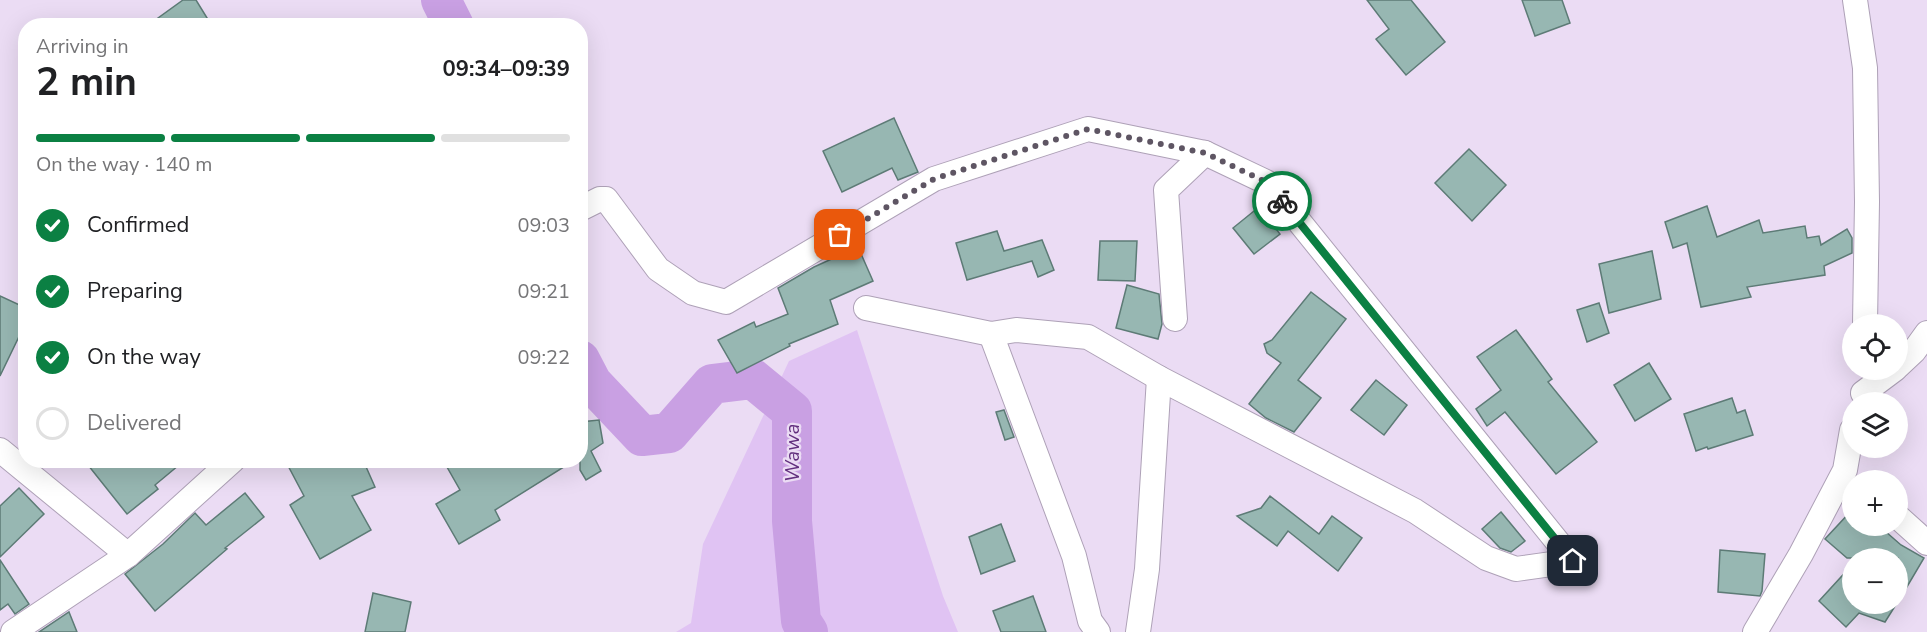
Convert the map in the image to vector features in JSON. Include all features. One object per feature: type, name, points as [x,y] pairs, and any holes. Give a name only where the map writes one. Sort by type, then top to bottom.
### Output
[{"type":"street","points":[[1855,0],[1864,68],[1867,202],[1865,314]]},
{"type":"street","points":[[588,205],[600,199],[606,199],[658,268],[693,293],[726,302],[934,179],[1088,129],[1205,153],[1268,183],[1573,561],[1516,569],[1486,558],[1415,511],[1159,378],[1088,337],[1017,330],[991,334],[866,308]]},
{"type":"street","points":[[1175,319],[1166,190],[1205,153]]},
{"type":"street","points":[[1908,357],[1927,333]]},
{"type":"street","points":[[991,334],[1074,556],[1090,621],[1098,632]]},
{"type":"street","points":[[1138,632],[1147,569],[1159,378]]},
{"type":"street","points":[[1862,388],[1876,380]]},
{"type":"street","points":[[0,450],[18,465]]},
{"type":"street","points":[[22,468],[128,555]]},
{"type":"street","points":[[13,632],[128,555],[224,468]]},
{"type":"street","points":[[1755,632],[1842,489]]},
{"type":"street","points":[[1908,526],[1927,543]]},
{"type":"shaded area","points":[[857,330],[943,596],[958,632],[676,632],[691,623],[703,544],[789,361]]},
{"type":"building","points":[[183,0],[196,0],[207,18],[158,18]]},
{"type":"building","points":[[1367,0],[1411,0],[1445,42],[1406,75],[1376,39],[1389,29]]},
{"type":"building","points":[[1522,0],[1562,0],[1570,23],[1535,36]]},
{"type":"building","points":[[894,118],[918,172],[898,180],[892,168],[842,192],[823,151]]},
{"type":"building","points":[[1469,149],[1506,185],[1472,221],[1435,183]]},
{"type":"building","points":[[1707,206],[1717,237],[1759,220],[1763,233],[1805,226],[1807,238],[1819,236],[1821,245],[1847,229],[1852,238],[1852,253],[1824,266],[1825,275],[1747,287],[1751,297],[1701,307],[1687,243],[1673,248],[1665,222]]},
{"type":"building","points":[[1259,207],[1280,234],[1254,254],[1233,228]]},
{"type":"building","points":[[997,231],[1004,251],[1042,240],[1054,270],[1038,277],[1032,261],[967,280],[956,243]]},
{"type":"building","points":[[1100,241],[1137,241],[1135,281],[1098,280]]},
{"type":"building","points":[[858,247],[873,281],[830,300],[838,324],[789,344],[790,346],[737,373],[718,340],[754,322],[756,327],[788,314],[778,288],[814,267]]},
{"type":"building","points":[[1652,251],[1661,299],[1609,313],[1599,264]]},
{"type":"building","points":[[1127,285],[1159,294],[1162,324],[1158,339],[1116,328]]},
{"type":"building","points":[[1311,292],[1346,319],[1298,380],[1321,398],[1294,432],[1266,418],[1249,404],[1281,363],[1267,353],[1264,344],[1272,340]]},
{"type":"building","points":[[0,296],[18,304],[18,339],[0,376]]},
{"type":"building","points":[[1599,303],[1609,333],[1587,342],[1577,310]]},
{"type":"building","points":[[1516,330],[1552,379],[1548,382],[1597,442],[1556,474],[1505,412],[1487,426],[1476,409],[1501,390],[1477,357]]},
{"type":"building","points":[[1649,363],[1671,399],[1635,421],[1614,385]]},
{"type":"building","points":[[1376,380],[1407,405],[1384,435],[1351,410]]},
{"type":"building","points":[[1732,398],[1737,413],[1745,410],[1753,435],[1696,451],[1684,414]]},
{"type":"building","points":[[1004,410],[1014,437],[1005,440],[996,412]]},
{"type":"building","points":[[599,420],[603,443],[591,451],[601,471],[586,480],[580,468],[588,468],[588,421]]},
{"type":"building","points":[[90,468],[175,468],[155,485],[158,489],[127,514]]},
{"type":"building","points":[[289,468],[367,468],[375,487],[352,496],[371,530],[320,559],[290,505],[304,496]]},
{"type":"building","points":[[448,468],[562,468],[495,510],[500,520],[459,544],[436,504],[460,490]]},
{"type":"building","points":[[19,488],[44,514],[0,557],[0,506]]},
{"type":"building","points":[[245,493],[264,517],[225,548],[227,549],[155,611],[125,574],[163,544],[195,513],[206,525]]},
{"type":"building","points":[[1270,496],[1319,534],[1332,516],[1362,538],[1338,571],[1288,531],[1277,546],[1237,516],[1261,508]]},
{"type":"building","points":[[1501,512],[1525,541],[1511,552],[1500,548],[1482,529]]},
{"type":"building","points":[[1842,521],[1842,536],[1891,536],[1906,548],[1842,548],[1842,554],[1825,539]]},
{"type":"building","points":[[1001,524],[1015,561],[981,574],[969,537]]},
{"type":"building","points":[[1908,549],[1924,558],[1908,585]]},
{"type":"building","points":[[1720,550],[1765,554],[1760,596],[1718,592]]},
{"type":"building","points":[[0,560],[29,604],[15,614],[8,604],[0,610]]},
{"type":"building","points":[[1842,576],[1842,614],[1858,614],[1846,627],[1819,601]]},
{"type":"building","points":[[373,593],[411,602],[405,632],[365,632]]},
{"type":"building","points":[[1033,596],[1046,632],[1001,632],[993,611]]},
{"type":"building","points":[[69,612],[77,632],[39,632]]},
{"type":"building","points":[[1862,614],[1890,614],[1885,622]]},
{"type":"waterway","name":"Wawa","points":[[441,0],[450,18]]},
{"type":"waterway","name":"Wawa","points":[[588,375],[592,383],[642,436],[669,433],[712,384],[753,379],[792,411],[792,521],[801,621],[808,632]]},
{"type":"way so far","points":[[840,235],[934,179],[1088,129],[1205,153],[1268,183],[1282,201]]},
{"type":"route","points":[[1282,201],[1573,561]]}]
